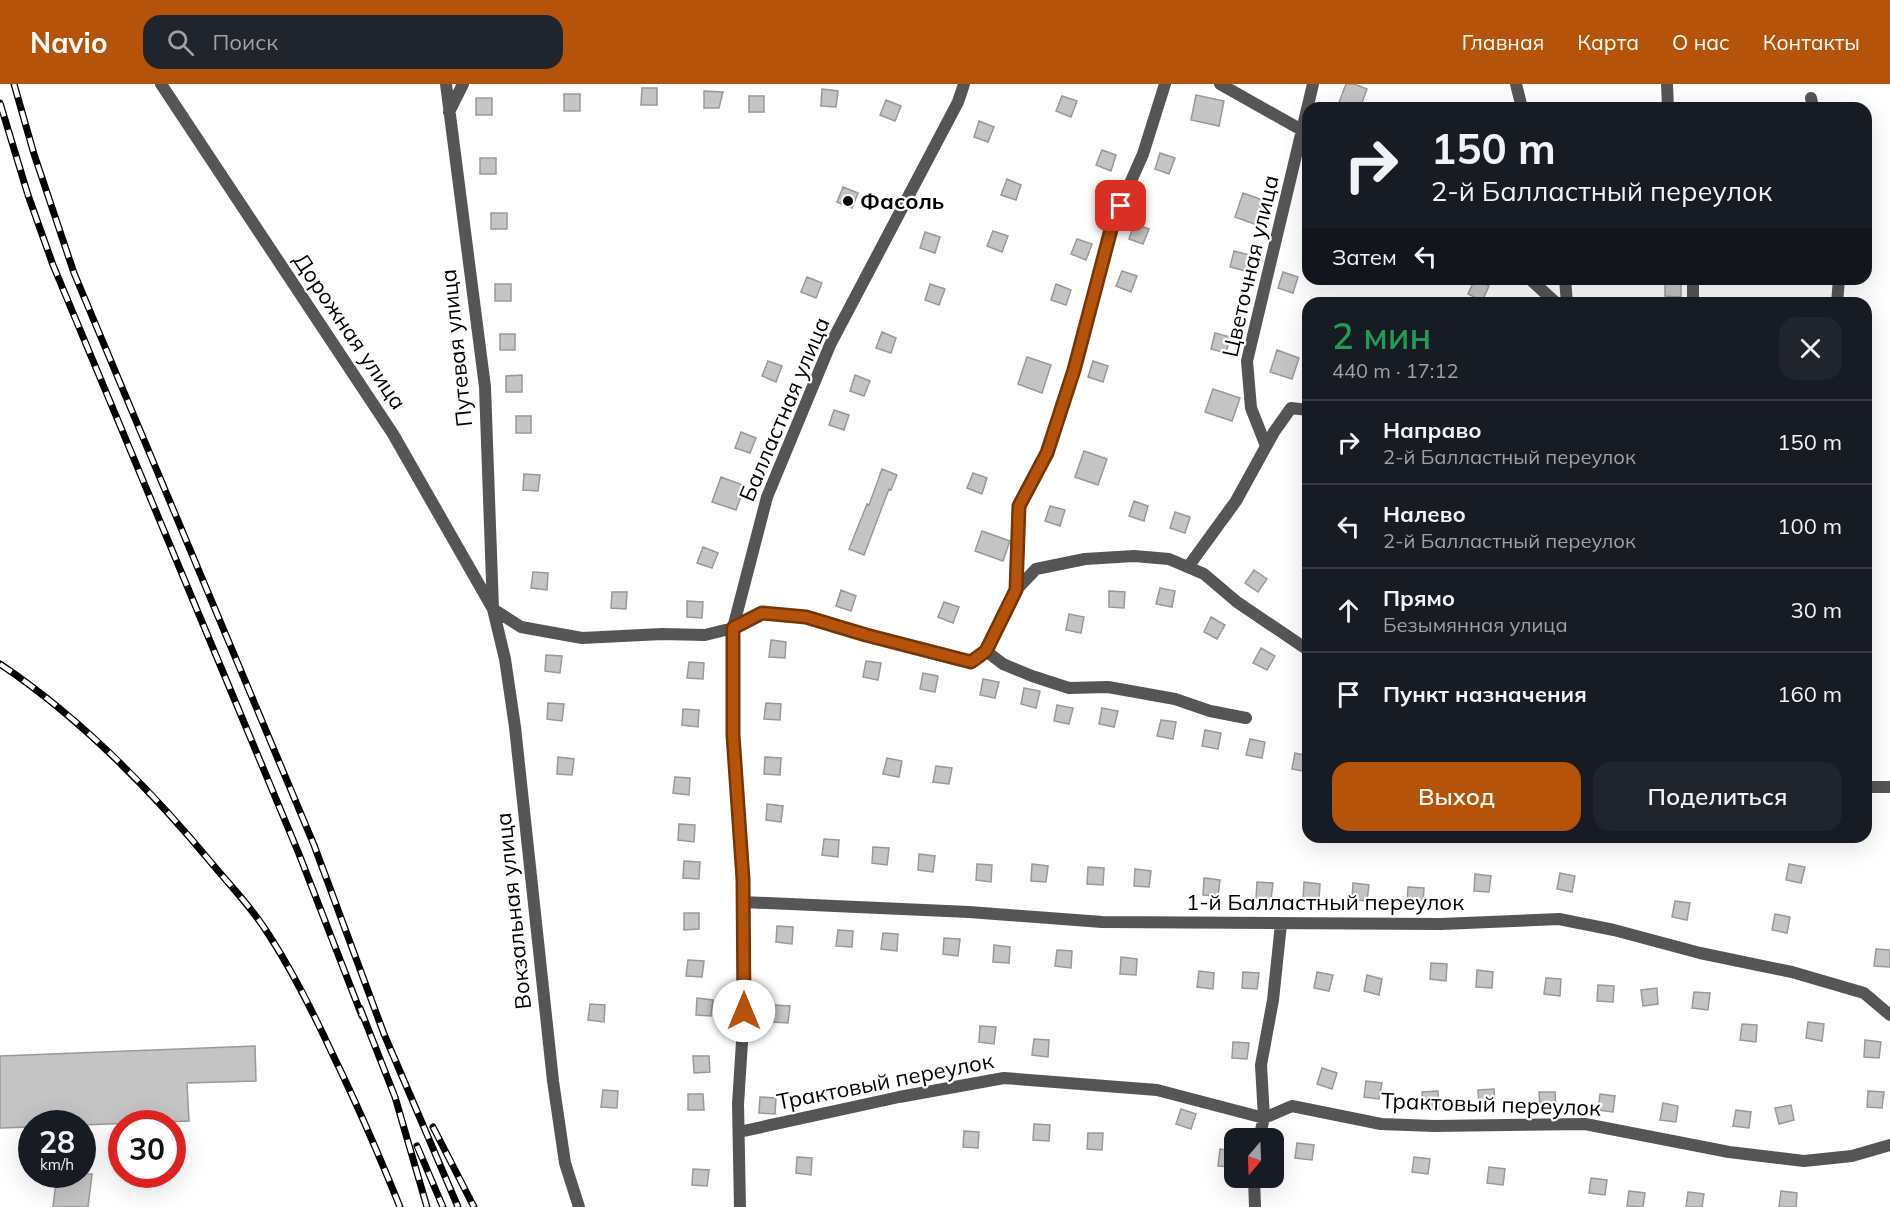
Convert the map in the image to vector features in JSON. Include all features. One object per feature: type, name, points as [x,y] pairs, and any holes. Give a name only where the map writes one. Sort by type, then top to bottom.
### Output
[{"type":"street","name":"Дорожная улица","points":[[161,84],[393,434],[493,609]]},
{"type":"street","name":"Путевая улица","points":[[446,84],[485,387],[493,609]]},
{"type":"street","points":[[450,112],[463,84]]},
{"type":"street","name":"Балластная улица","points":[[740,1207],[739,1132],[744,1011],[743,902],[733,735],[733,628],[767,497],[830,345],[958,102],[964,84]]},
{"type":"street","points":[[1016,590],[1019,506],[1047,453],[1074,370],[1113,222],[1143,154],[1165,84]]},
{"type":"street","points":[[1220,84],[1302,130]]},
{"type":"street","name":"Цветочная улица","points":[[1310,102],[1313,84]]},
{"type":"street","points":[[1516,84],[1520,102]]},
{"type":"street","points":[[1667,84],[1668,102]]},
{"type":"street","name":"Цветочная улица","points":[[1266,446],[1251,408],[1247,361],[1302,144]]},
{"type":"street","points":[[1536,285],[1550,297]]},
{"type":"street","points":[[1188,567],[1236,501],[1266,446],[1291,408],[1302,409]]},
{"type":"street","points":[[493,609],[521,627],[582,638],[662,634],[705,635],[733,628],[762,613],[806,617],[971,662],[986,651],[1016,590],[1036,569],[1085,559],[1145,557],[1169,559],[1204,574],[1237,602],[1302,646]]},
{"type":"street","name":"Вокзальная улица","points":[[493,609],[505,659],[514,727],[553,1081],[565,1163],[579,1207]]},
{"type":"street","points":[[986,651],[1003,664],[1069,688],[1108,687],[1175,699],[1210,711],[1246,718]]},
{"type":"street","points":[[1872,787],[1890,787]]},
{"type":"street","name":"1-й Балластный переулок","points":[[743,902],[969,912],[1102,922],[1441,924],[1558,919],[1614,930],[1700,953],[1812,978],[1864,993],[1890,1015]]},
{"type":"street","points":[[1262,1128],[1264,1118],[1261,1065],[1273,1000],[1281,924]]},
{"type":"street","name":"Трактовый переулок","points":[[739,1132],[899,1097],[1004,1078],[1157,1090],[1264,1118],[1292,1106],[1381,1124],[1434,1126],[1585,1124],[1729,1152],[1804,1161],[1852,1156],[1890,1145]]},
{"type":"street","points":[[1254,1188],[1255,1207]]},
{"type":"building","points":[[1346,84],[1354,84],[1367,89],[1362,102],[1339,102]]},
{"type":"building","points":[[642,88],[657,88],[657,105],[641,105]]},
{"type":"building","points":[[822,89],[838,91],[836,107],[821,106]]},
{"type":"building","points":[[704,91],[723,92],[719,108],[704,108]]},
{"type":"building","points":[[564,94],[580,94],[580,111],[564,111]]},
{"type":"building","points":[[1196,95],[1224,101],[1219,126],[1191,120]]},
{"type":"building","points":[[749,96],[764,96],[764,112],[749,112]]},
{"type":"building","points":[[1062,96],[1077,101],[1071,117],[1056,111]]},
{"type":"building","points":[[476,98],[492,98],[492,115],[476,115]]},
{"type":"building","points":[[886,100],[901,106],[895,121],[880,115]]},
{"type":"building","points":[[979,121],[994,127],[988,142],[974,137]]},
{"type":"building","points":[[1102,150],[1116,155],[1111,171],[1096,165]]},
{"type":"building","points":[[1160,153],[1175,158],[1169,174],[1155,169]]},
{"type":"building","points":[[480,158],[496,158],[496,174],[480,174]]},
{"type":"building","points":[[1007,179],[1021,185],[1016,200],[1001,195]]},
{"type":"building","points":[[843,187],[858,193],[852,208],[837,202]]},
{"type":"building","points":[[1243,193],[1268,202],[1260,226],[1235,217]]},
{"type":"building","points":[[491,213],[507,213],[507,229],[491,229]]},
{"type":"building","points":[[1134,224],[1149,229],[1143,244],[1129,239]]},
{"type":"building","points":[[993,231],[1008,236],[1002,252],[987,246]]},
{"type":"building","points":[[925,232],[940,237],[935,253],[920,248]]},
{"type":"building","points":[[1077,239],[1092,244],[1086,260],[1071,254]]},
{"type":"building","points":[[1234,251],[1249,255],[1246,271],[1230,267]]},
{"type":"building","points":[[1122,271],[1137,276],[1131,292],[1116,286]]},
{"type":"building","points":[[1283,272],[1298,277],[1293,293],[1278,288]]},
{"type":"building","points":[[807,277],[822,283],[816,298],[801,292]]},
{"type":"building","points":[[495,284],[511,284],[511,301],[495,301]]},
{"type":"building","points":[[930,284],[945,289],[939,305],[925,300]]},
{"type":"building","points":[[1056,284],[1071,290],[1066,305],[1051,300]]},
{"type":"building","points":[[1472,285],[1489,286],[1484,297],[1474,297],[1468,294]]},
{"type":"building","points":[[1665,285],[1681,285],[1681,297],[1665,296]]},
{"type":"building","points":[[882,332],[896,338],[891,353],[876,348]]},
{"type":"building","points":[[1215,333],[1230,337],[1226,353],[1211,349]]},
{"type":"building","points":[[500,334],[515,334],[515,350],[500,350]]},
{"type":"building","points":[[1277,350],[1299,358],[1292,379],[1270,372]]},
{"type":"building","points":[[1027,357],[1051,365],[1042,393],[1018,384]]},
{"type":"building","points":[[768,361],[782,366],[776,382],[762,376]]},
{"type":"building","points":[[1093,361],[1108,366],[1103,382],[1088,377]]},
{"type":"building","points":[[522,375],[522,392],[506,392],[506,376]]},
{"type":"building","points":[[855,375],[870,381],[864,396],[850,391]]},
{"type":"building","points":[[1213,389],[1240,398],[1232,421],[1205,412]]},
{"type":"building","points":[[834,410],[849,415],[844,430],[829,425]]},
{"type":"building","points":[[516,416],[531,416],[531,433],[516,433]]},
{"type":"building","points":[[741,432],[756,438],[750,453],[735,448]]},
{"type":"building","points":[[1084,451],[1107,459],[1098,485],[1075,477]]},
{"type":"building","points":[[882,469],[897,475],[891,490],[889,489],[864,555],[849,549]]},
{"type":"building","points":[[973,473],[987,478],[982,494],[967,488]]},
{"type":"building","points":[[524,474],[540,475],[538,491],[523,490]]},
{"type":"building","points":[[721,477],[745,486],[736,510],[712,502]]},
{"type":"building","points":[[1134,501],[1148,506],[1144,521],[1129,516]]},
{"type":"building","points":[[1050,506],[1065,510],[1060,526],[1045,521]]},
{"type":"building","points":[[1175,512],[1190,517],[1185,533],[1170,528]]},
{"type":"building","points":[[982,531],[1010,541],[1003,561],[975,551]]},
{"type":"building","points":[[703,547],[718,553],[712,568],[697,563]]},
{"type":"building","points":[[1254,570],[1267,579],[1258,592],[1245,583]]},
{"type":"building","points":[[533,572],[548,573],[547,590],[531,588]]},
{"type":"building","points":[[1160,588],[1175,591],[1172,607],[1156,604]]},
{"type":"building","points":[[841,590],[856,596],[851,611],[836,606]]},
{"type":"building","points":[[1109,591],[1125,592],[1124,608],[1109,607]]},
{"type":"building","points":[[612,592],[627,592],[626,609],[611,608]]},
{"type":"building","points":[[687,601],[703,602],[702,618],[687,617]]},
{"type":"building","points":[[944,602],[959,607],[953,623],[938,617]]},
{"type":"building","points":[[1069,614],[1084,617],[1081,633],[1066,630]]},
{"type":"building","points":[[1211,617],[1225,625],[1217,639],[1204,632]]},
{"type":"building","points":[[771,640],[786,642],[785,658],[769,657]]},
{"type":"building","points":[[1261,648],[1275,656],[1267,670],[1253,663]]},
{"type":"building","points":[[546,655],[562,656],[560,673],[545,671]]},
{"type":"building","points":[[866,661],[881,663],[878,680],[863,677]]},
{"type":"building","points":[[689,662],[704,663],[703,679],[687,678]]},
{"type":"building","points":[[923,673],[938,676],[935,692],[920,689]]},
{"type":"building","points":[[983,679],[999,682],[995,698],[980,695]]},
{"type":"building","points":[[1024,688],[1040,691],[1036,708],[1021,704]]},
{"type":"building","points":[[548,703],[564,704],[562,721],[547,719]]},
{"type":"building","points":[[766,703],[781,704],[780,720],[764,719]]},
{"type":"building","points":[[1057,705],[1073,708],[1069,724],[1054,721]]},
{"type":"building","points":[[1102,708],[1118,711],[1114,727],[1099,724]]},
{"type":"building","points":[[683,709],[699,710],[698,727],[682,725]]},
{"type":"building","points":[[1161,720],[1176,722],[1173,739],[1157,736]]},
{"type":"building","points":[[1205,730],[1221,733],[1218,749],[1202,746]]},
{"type":"building","points":[[1250,739],[1265,742],[1262,758],[1246,755]]},
{"type":"building","points":[[1295,753],[1302,755],[1302,771],[1292,769]]},
{"type":"building","points":[[558,757],[574,759],[572,775],[557,774]]},
{"type":"building","points":[[765,757],[781,758],[780,775],[764,774]]},
{"type":"building","points":[[887,758],[902,761],[899,777],[883,774]]},
{"type":"building","points":[[936,766],[952,768],[949,784],[933,782]]},
{"type":"building","points":[[675,777],[690,778],[689,795],[673,793]]},
{"type":"building","points":[[767,804],[783,806],[781,822],[766,820]]},
{"type":"building","points":[[679,824],[695,825],[694,842],[678,840]]},
{"type":"building","points":[[824,839],[839,840],[838,857],[822,855]]},
{"type":"building","points":[[873,847],[889,848],[887,865],[872,863]]},
{"type":"building","points":[[919,854],[935,856],[933,872],[918,870]]},
{"type":"building","points":[[684,861],[700,862],[699,879],[683,878]]},
{"type":"building","points":[[977,864],[992,865],[991,882],[976,880]]},
{"type":"building","points":[[1032,864],[1048,866],[1046,882],[1031,881]]},
{"type":"building","points":[[1789,864],[1805,867],[1801,883],[1786,880]]},
{"type":"building","points":[[1088,867],[1104,868],[1103,885],[1087,884]]},
{"type":"building","points":[[1135,869],[1151,871],[1149,887],[1134,886]]},
{"type":"building","points":[[1560,873],[1575,876],[1572,892],[1557,889]]},
{"type":"building","points":[[1475,874],[1491,876],[1489,892],[1474,891]]},
{"type":"building","points":[[1204,878],[1220,880],[1218,896],[1203,895]]},
{"type":"building","points":[[1257,882],[1273,883],[1271,899],[1256,898]]},
{"type":"building","points":[[1304,882],[1320,884],[1319,900],[1303,899]]},
{"type":"building","points":[[1353,883],[1369,885],[1367,901],[1352,900]]},
{"type":"building","points":[[1408,887],[1424,888],[1423,904],[1407,903]]},
{"type":"building","points":[[1675,901],[1690,903],[1687,920],[1672,917]]},
{"type":"building","points":[[684,913],[699,913],[699,929],[684,930]]},
{"type":"building","points":[[1775,914],[1790,917],[1787,933],[1772,930]]},
{"type":"building","points":[[777,926],[793,927],[792,944],[776,942]]},
{"type":"building","points":[[838,930],[853,931],[852,947],[836,946]]},
{"type":"building","points":[[883,933],[898,934],[897,951],[881,949]]},
{"type":"building","points":[[944,938],[960,939],[958,956],[943,954]]},
{"type":"building","points":[[994,945],[1010,947],[1009,963],[993,962]]},
{"type":"building","points":[[1876,949],[1890,950],[1890,967],[1874,966]]},
{"type":"building","points":[[1057,950],[1072,951],[1071,968],[1055,966]]},
{"type":"building","points":[[1121,957],[1137,959],[1136,975],[1120,974]]},
{"type":"building","points":[[688,960],[704,961],[702,977],[686,976]]},
{"type":"building","points":[[1431,963],[1447,964],[1446,981],[1430,979]]},
{"type":"building","points":[[1477,970],[1493,972],[1492,988],[1476,987]]},
{"type":"building","points":[[1199,971],[1214,973],[1213,989],[1197,987]]},
{"type":"building","points":[[1243,972],[1259,973],[1257,989],[1242,988]]},
{"type":"building","points":[[1317,972],[1333,975],[1329,991],[1314,988]]},
{"type":"building","points":[[1367,975],[1382,979],[1379,995],[1364,991]]},
{"type":"building","points":[[1546,978],[1561,979],[1560,996],[1544,994]]},
{"type":"building","points":[[1598,985],[1614,986],[1613,1002],[1597,1001]]},
{"type":"building","points":[[1657,988],[1658,1004],[1643,1006],[1641,990]]},
{"type":"building","points":[[1694,992],[1710,993],[1708,1010],[1692,1008]]},
{"type":"building","points":[[697,998],[713,1000],[711,1016],[696,1015]]},
{"type":"building","points":[[590,1004],[605,1005],[604,1022],[588,1020]]},
{"type":"building","points":[[774,1005],[790,1006],[788,1023],[773,1022]]},
{"type":"building","points":[[1808,1022],[1824,1024],[1822,1041],[1806,1038]]},
{"type":"building","points":[[1742,1024],[1757,1025],[1756,1042],[1740,1040]]},
{"type":"building","points":[[980,1026],[996,1027],[994,1044],[979,1042]]},
{"type":"building","points":[[1034,1039],[1049,1040],[1048,1057],[1032,1055]]},
{"type":"building","points":[[1865,1040],[1881,1042],[1879,1058],[1864,1057]]},
{"type":"building","points":[[1233,1042],[1249,1043],[1247,1059],[1232,1058]]},
{"type":"building","points":[[255,1046],[256,1081],[187,1083],[189,1121],[186,1121],[186,1110],[108,1110],[108,1124],[96,1124],[96,1110],[18,1110],[18,1127],[0,1128],[0,1056]]},
{"type":"building","points":[[693,1056],[709,1056],[710,1072],[694,1073]]},
{"type":"building","points":[[1322,1068],[1337,1073],[1332,1089],[1317,1084]]},
{"type":"building","points":[[1366,1081],[1382,1083],[1379,1099],[1364,1097]]},
{"type":"building","points":[[1494,1089],[1495,1105],[1479,1106],[1478,1090]]},
{"type":"building","points":[[603,1090],[618,1091],[617,1108],[601,1107]]},
{"type":"building","points":[[1438,1091],[1439,1108],[1423,1109],[1422,1092]]},
{"type":"building","points":[[1868,1091],[1884,1092],[1882,1108],[1867,1107]]},
{"type":"building","points":[[1539,1092],[1555,1092],[1556,1108],[1540,1109]]},
{"type":"building","points":[[688,1094],[703,1094],[704,1110],[688,1110]]},
{"type":"building","points":[[1600,1094],[1615,1096],[1613,1112],[1598,1110]]},
{"type":"building","points":[[760,1097],[776,1098],[775,1114],[759,1113]]},
{"type":"building","points":[[1663,1103],[1678,1106],[1676,1122],[1660,1120]]},
{"type":"building","points":[[1791,1105],[1794,1120],[1779,1124],[1775,1108]]},
{"type":"building","points":[[1181,1109],[1196,1114],[1191,1129],[1176,1124]]},
{"type":"building","points":[[1736,1110],[1751,1112],[1749,1128],[1733,1126]]},
{"type":"building","points":[[1034,1124],[1050,1125],[1049,1141],[1033,1140]]},
{"type":"building","points":[[964,1131],[979,1132],[978,1148],[963,1147]]},
{"type":"building","points":[[1088,1133],[1103,1133],[1102,1150],[1087,1149]]},
{"type":"building","points":[[1297,1143],[1314,1145],[1312,1160],[1295,1158]]},
{"type":"building","points":[[1220,1149],[1224,1150],[1224,1166],[1218,1166]]},
{"type":"building","points":[[797,1157],[812,1158],[811,1175],[796,1173]]},
{"type":"building","points":[[1414,1157],[1430,1159],[1428,1174],[1412,1172]]},
{"type":"building","points":[[1489,1167],[1505,1169],[1503,1185],[1487,1183]]},
{"type":"building","points":[[693,1169],[709,1170],[707,1186],[692,1185]]},
{"type":"building","points":[[1591,1178],[1607,1180],[1605,1195],[1589,1193]]},
{"type":"building","points":[[55,1188],[90,1188],[88,1207],[53,1207]]},
{"type":"building","points":[[1629,1191],[1645,1193],[1643,1207],[1627,1206]]},
{"type":"building","points":[[1781,1191],[1797,1193],[1796,1207],[1779,1207]]},
{"type":"building","points":[[1688,1192],[1704,1194],[1702,1207],[1686,1207]]},
{"type":"railway","points":[[14,84],[34,154],[74,273],[314,845],[384,1034],[458,1207]]},
{"type":"railway","points":[[0,103],[28,195],[53,265],[299,854],[362,1016]]},
{"type":"railway","points":[[0,664],[59,708],[141,784],[258,918],[317,1021],[359,1110],[400,1207]]},
{"type":"railway","points":[[360,1008],[395,1097],[427,1207]]},
{"type":"railway","points":[[433,1127],[474,1207]]},
{"type":"railway","points":[[417,1146],[443,1207]]},
{"type":"place","name":"Фасоль","points":[[848,201]]},
{"type":"route","points":[[744,1011],[743,879],[733,735],[733,628],[762,613],[806,617],[971,662],[986,651],[1016,590],[1019,506],[1047,453],[1074,370],[1113,222],[1121,206]]}]
